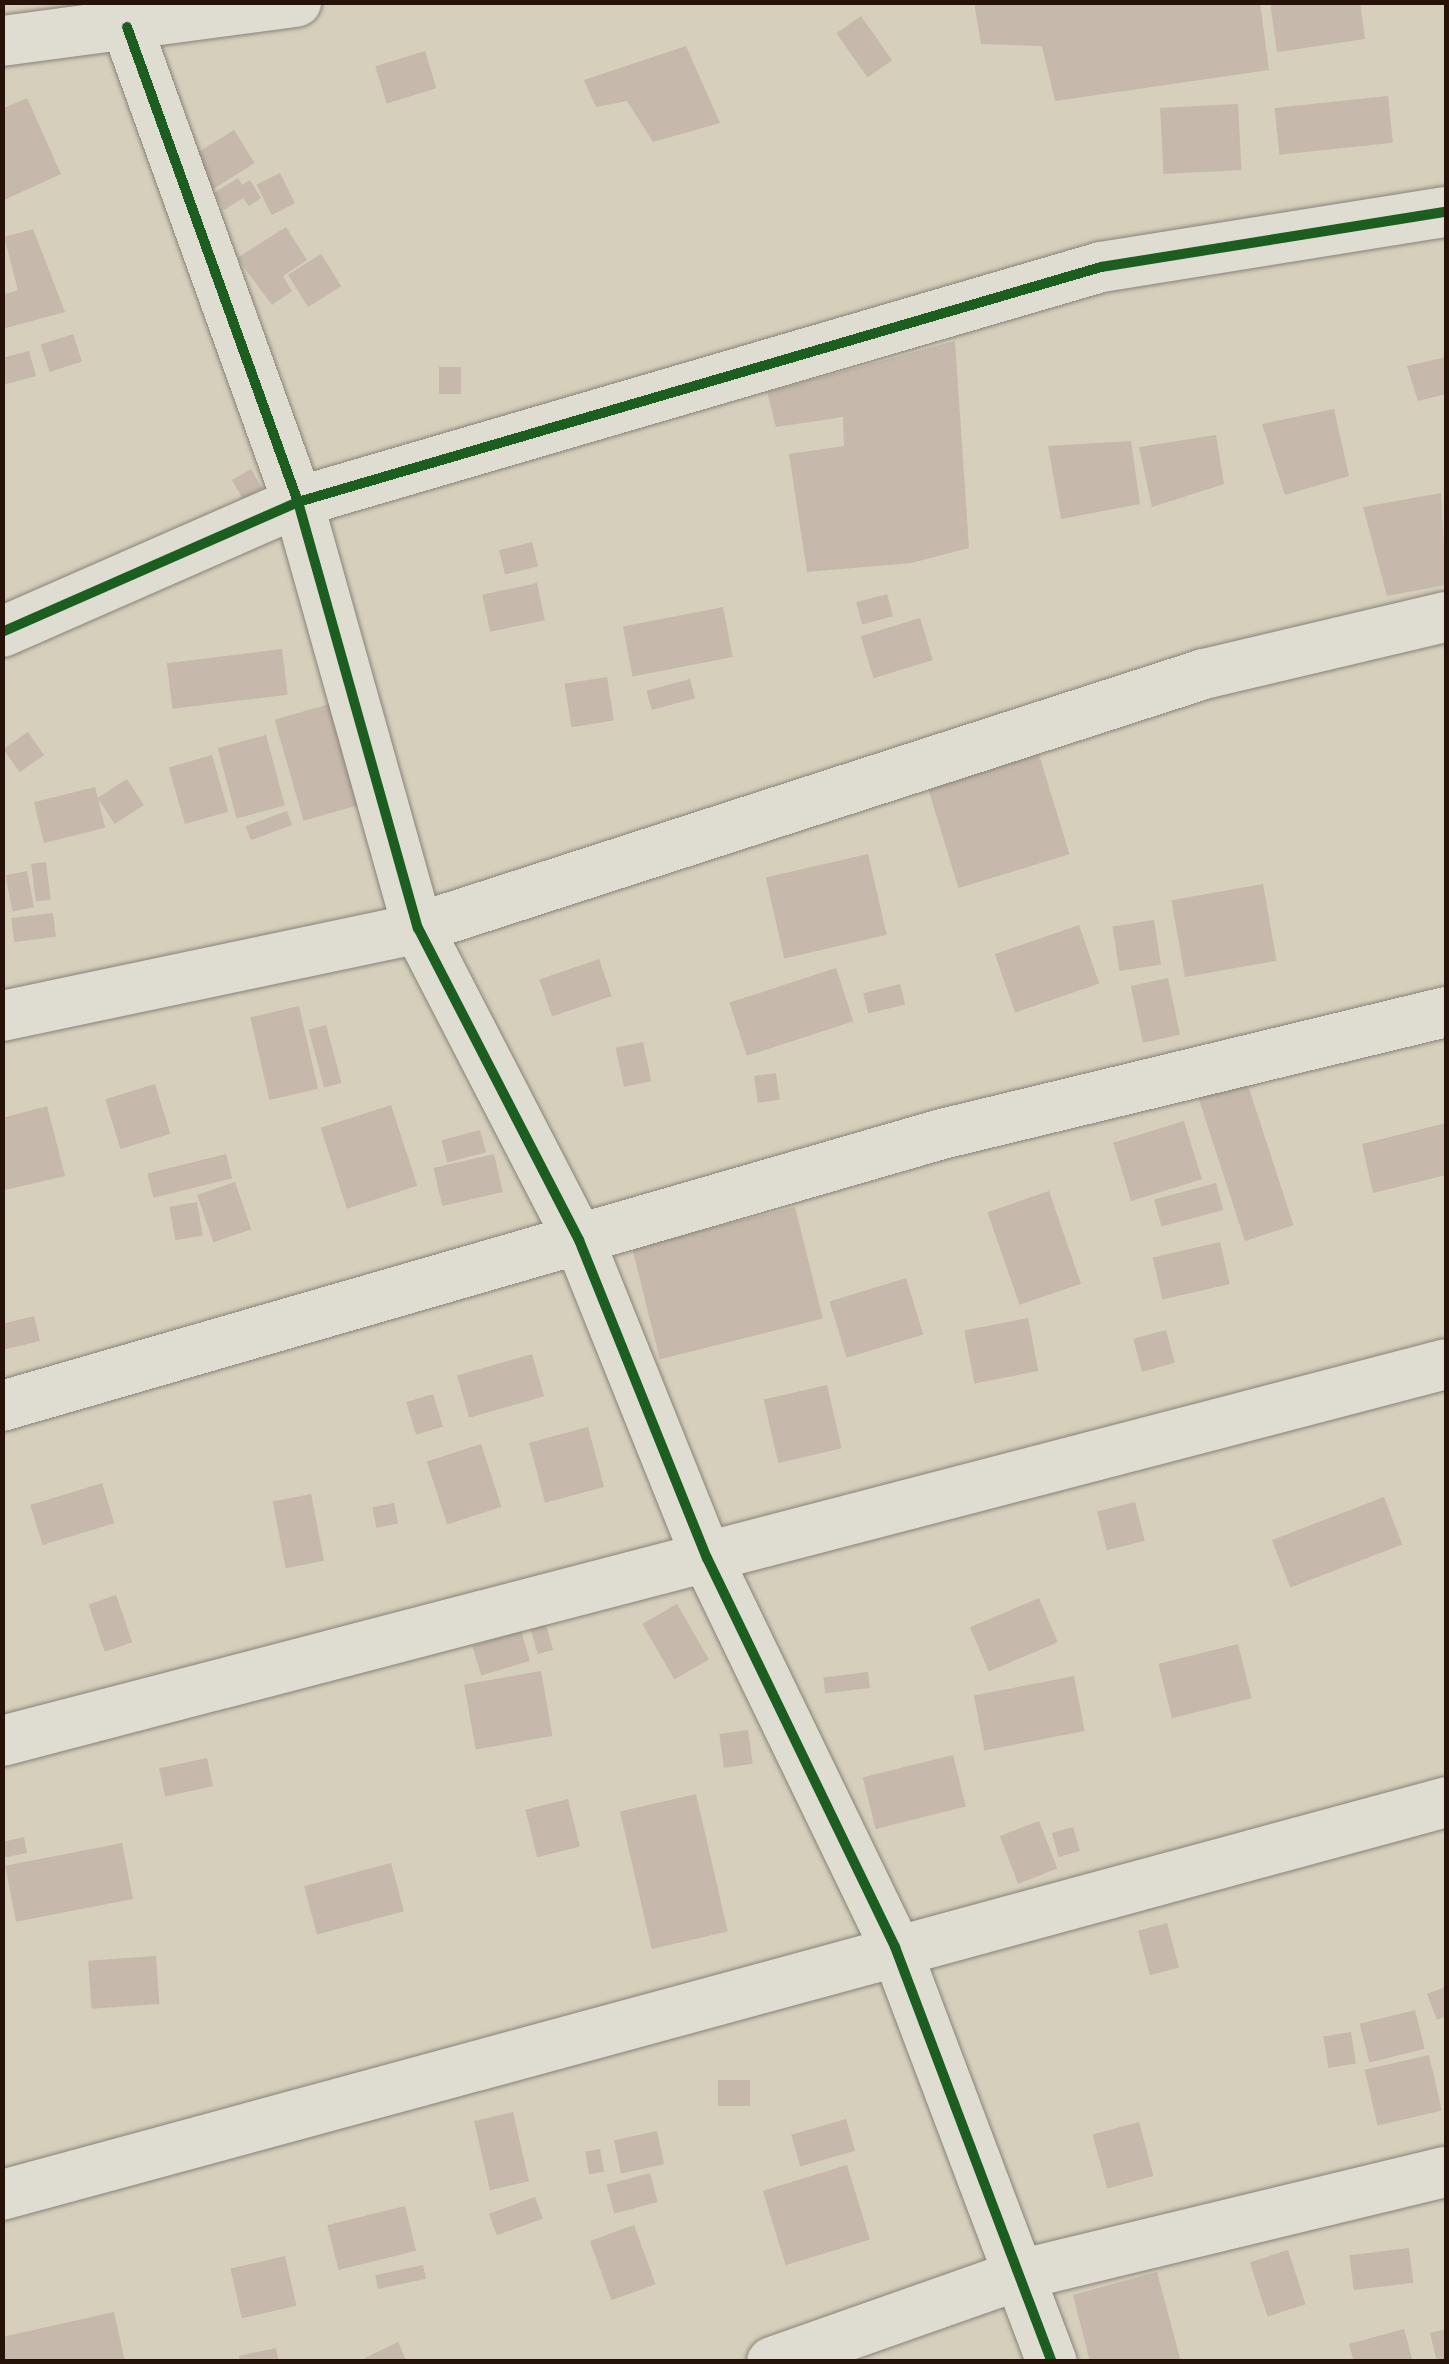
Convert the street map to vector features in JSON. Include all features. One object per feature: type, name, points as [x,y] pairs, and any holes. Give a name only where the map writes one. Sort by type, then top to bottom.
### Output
[{"type":"street","points":[[2,41],[296,2]]},
{"type":"street","points":[[127,27],[298,502],[418,928],[578,1240],[707,1558],[895,1948],[1052,2362]]},
{"type":"street","points":[[2,632],[298,502],[1100,267],[1446,212]]},
{"type":"street","points":[[2,1016],[418,928],[1204,674],[1446,618]]},
{"type":"street","points":[[2,1406],[942,1134],[1446,1012]]},
{"type":"street","points":[[2,1741],[1446,1364]]},
{"type":"street","points":[[2,2195],[895,1948],[1446,1802]]},
{"type":"street","points":[[772,2362],[1020,2275],[1446,2172]]},
{"type":"building","points":[[974,2],[1260,2],[1269,70],[1055,101],[1042,46],[981,44]]},
{"type":"building","points":[[1270,2],[1360,2],[1365,39],[1277,52]]},
{"type":"building","points":[[861,16],[892,60],[867,77],[836,33]]},
{"type":"building","points":[[686,46],[720,123],[653,142],[627,101],[596,107],[584,80]]},
{"type":"building","points":[[425,51],[436,88],[387,103],[375,66]]},
{"type":"building","points":[[1388,96],[1393,143],[1280,155],[1275,108]]},
{"type":"building","points":[[27,98],[61,174],[2,201],[2,109]]},
{"type":"building","points":[[1238,104],[1241,170],[1164,174],[1160,108]]},
{"type":"building","points":[[234,130],[255,163],[211,191],[190,158]]},
{"type":"building","points":[[280,173],[295,204],[272,215],[257,184]]},
{"type":"building","points":[[238,178],[242,185],[250,180],[261,198],[249,206],[243,198],[224,210],[214,193]]},
{"type":"building","points":[[286,227],[307,260],[283,276],[292,291],[272,305],[237,258]]},
{"type":"building","points":[[33,229],[65,312],[2,329],[2,295],[18,290],[4,237]]},
{"type":"building","points":[[321,254],[341,286],[308,307],[288,275]]},
{"type":"building","points":[[73,334],[82,362],[50,372],[41,345]]},
{"type":"building","points":[[955,341],[969,548],[911,563],[807,572],[789,454],[844,446],[843,417],[776,427],[767,392]]},
{"type":"building","points":[[29,351],[36,376],[3,385],[2,358]]},
{"type":"building","points":[[1446,357],[1446,394],[1418,401],[1407,366]]},
{"type":"building","points":[[439,367],[461,367],[461,394],[439,394]]},
{"type":"building","points":[[1334,409],[1349,476],[1285,495],[1262,424]]},
{"type":"building","points":[[1216,435],[1224,484],[1152,507],[1139,447]]},
{"type":"building","points":[[1131,441],[1140,504],[1061,519],[1048,446]]},
{"type":"building","points":[[251,469],[262,488],[243,499],[232,480]]},
{"type":"building","points":[[1441,493],[1446,585],[1387,596],[1363,507]]},
{"type":"building","points":[[532,542],[538,566],[505,574],[499,550]]},
{"type":"building","points":[[537,583],[545,620],[490,632],[482,595]]},
{"type":"building","points":[[887,594],[893,616],[862,624],[856,602]]},
{"type":"building","points":[[723,607],[733,657],[633,677],[623,626]]},
{"type":"building","points":[[920,618],[933,660],[874,678],[861,636]]},
{"type":"building","points":[[282,649],[288,695],[172,709],[167,663]]},
{"type":"building","points":[[607,677],[614,720],[571,727],[565,684]]},
{"type":"building","points":[[690,679],[695,698],[652,710],[647,691]]},
{"type":"building","points":[[340,701],[369,802],[304,821],[275,720]]},
{"type":"building","points":[[28,732],[44,755],[19,772],[3,749]]},
{"type":"building","points":[[266,735],[285,806],[237,818],[218,748]]},
{"type":"building","points":[[1037,748],[1069,854],[959,888],[926,782]]},
{"type":"building","points":[[212,755],[228,812],[185,824],[169,767]]},
{"type":"building","points":[[127,779],[144,805],[115,824],[98,798]]},
{"type":"building","points":[[95,787],[105,828],[44,843],[34,802]]},
{"type":"building","points":[[287,811],[292,825],[251,840],[246,826]]},
{"type":"building","points":[[868,854],[887,935],[784,958],[766,878]]},
{"type":"building","points":[[46,862],[51,900],[36,902],[31,864]]},
{"type":"building","points":[[27,871],[34,907],[12,912],[5,875]]},
{"type":"building","points":[[1263,884],[1277,961],[1185,977],[1171,900]]},
{"type":"building","points":[[53,913],[56,937],[14,942],[11,918]]},
{"type":"building","points":[[1154,920],[1161,964],[1120,971],[1113,927]]},
{"type":"building","points":[[1079,925],[1099,984],[1015,1013],[995,954]]},
{"type":"building","points":[[599,959],[612,996],[552,1016],[539,980]]},
{"type":"building","points":[[836,968],[853,1021],[747,1056],[729,1003]]},
{"type":"building","points":[[1168,978],[1180,1035],[1143,1043],[1131,986]]},
{"type":"building","points":[[900,984],[905,1004],[868,1014],[863,993]]},
{"type":"building","points":[[299,1006],[318,1089],[269,1100],[250,1017]]},
{"type":"building","points":[[326,1025],[342,1083],[324,1088],[309,1030]]},
{"type":"building","points":[[643,1042],[651,1081],[624,1087],[616,1048]]},
{"type":"building","points":[[776,1073],[780,1100],[758,1103],[754,1076]]},
{"type":"building","points":[[1244,1073],[1293,1225],[1245,1241],[1195,1089]]},
{"type":"building","points":[[155,1084],[170,1134],[120,1149],[105,1099]]},
{"type":"building","points":[[391,1105],[417,1186],[347,1209],[321,1128]]},
{"type":"building","points":[[47,1106],[65,1176],[5,1190],[2,1118]]},
{"type":"building","points":[[1184,1121],[1202,1179],[1131,1201],[1113,1143]]},
{"type":"building","points":[[1446,1123],[1446,1175],[1373,1193],[1362,1144]]},
{"type":"building","points":[[480,1130],[486,1152],[447,1163],[441,1140]]},
{"type":"building","points":[[226,1154],[232,1178],[153,1198],[147,1174]]},
{"type":"building","points":[[494,1154],[503,1192],[442,1206],[434,1168]]},
{"type":"building","points":[[235,1182],[251,1229],[213,1242],[197,1195]]},
{"type":"building","points":[[1216,1183],[1223,1210],[1161,1227],[1154,1200]]},
{"type":"building","points":[[1049,1191],[1081,1284],[1019,1305],[988,1212]]},
{"type":"building","points":[[197,1202],[203,1235],[175,1240],[169,1207]]},
{"type":"building","points":[[795,1207],[823,1319],[660,1359],[632,1248]]},
{"type":"building","points":[[1220,1242],[1230,1284],[1162,1299],[1153,1258]]},
{"type":"building","points":[[906,1278],[923,1334],[847,1358],[829,1301]]},
{"type":"building","points":[[34,1316],[40,1341],[2,1350],[2,1324]]},
{"type":"building","points":[[1028,1318],[1038,1371],[974,1383],[964,1330]]},
{"type":"building","points":[[1166,1330],[1175,1363],[1142,1372],[1133,1339]]},
{"type":"building","points":[[532,1354],[544,1396],[469,1418],[457,1375]]},
{"type":"building","points":[[827,1385],[842,1448],[778,1463],[764,1400]]},
{"type":"building","points":[[433,1394],[443,1427],[416,1435],[406,1402]]},
{"type":"building","points":[[588,1427],[604,1487],[545,1503],[529,1443]]},
{"type":"building","points":[[481,1444],[501,1507],[447,1524],[427,1462]]},
{"type":"building","points":[[102,1483],[114,1523],[43,1545],[30,1505]]},
{"type":"building","points":[[311,1494],[324,1561],[286,1568],[273,1501]]},
{"type":"building","points":[[1384,1497],[1402,1545],[1290,1588],[1272,1540]]},
{"type":"building","points":[[1135,1502],[1145,1541],[1107,1550],[1097,1511]]},
{"type":"building","points":[[394,1503],[398,1524],[376,1528],[372,1507]]},
{"type":"building","points":[[116,1595],[132,1642],[105,1652],[89,1604]]},
{"type":"building","points":[[1039,1598],[1058,1642],[989,1671],[970,1627]]},
{"type":"building","points":[[677,1604],[709,1659],[674,1679],[642,1624]]},
{"type":"building","points":[[544,1618],[553,1650],[538,1654],[529,1622]]},
{"type":"building","points":[[521,1631],[530,1661],[481,1676],[472,1646]]},
{"type":"building","points":[[1238,1644],[1252,1698],[1172,1718],[1158,1664]]},
{"type":"building","points":[[541,1671],[552,1736],[476,1750],[464,1685]]},
{"type":"building","points":[[868,1672],[870,1688],[825,1693],[823,1677]]},
{"type":"building","points":[[1074,1676],[1085,1731],[985,1750],[974,1695]]},
{"type":"building","points":[[748,1730],[753,1764],[724,1768],[719,1734]]},
{"type":"building","points":[[953,1755],[966,1806],[876,1829],[863,1777]]},
{"type":"building","points":[[207,1758],[213,1786],[165,1797],[159,1768]]},
{"type":"building","points":[[696,1794],[728,1931],[652,1949],[620,1812]]},
{"type":"building","points":[[568,1799],[580,1847],[537,1857],[525,1810]]},
{"type":"building","points":[[1039,1821],[1057,1869],[1018,1884],[1000,1836]]},
{"type":"building","points":[[1073,1827],[1080,1851],[1059,1857],[1052,1833]]},
{"type":"building","points":[[24,1837],[27,1853],[2,1858],[2,1842]]},
{"type":"building","points":[[122,1843],[133,1899],[16,1922],[5,1866]]},
{"type":"building","points":[[391,1863],[404,1911],[317,1935],[304,1886]]},
{"type":"building","points":[[1167,1923],[1179,1967],[1150,1975],[1138,1931]]},
{"type":"building","points":[[156,1956],[159,2004],[92,2009],[88,1961]]},
{"type":"building","points":[[1445,1987],[1446,2016],[1437,2020],[1427,1994]]},
{"type":"building","points":[[1415,2010],[1425,2049],[1369,2063],[1360,2024]]},
{"type":"building","points":[[1351,2032],[1356,2064],[1328,2068],[1323,2036]]},
{"type":"building","points":[[1429,2055],[1442,2111],[1378,2125],[1365,2070]]},
{"type":"building","points":[[718,2080],[750,2080],[750,2106],[718,2106]]},
{"type":"building","points":[[513,2112],[529,2181],[490,2190],[474,2121]]},
{"type":"building","points":[[846,2119],[855,2151],[800,2166],[791,2135]]},
{"type":"building","points":[[1139,2122],[1153,2176],[1107,2189],[1093,2134]]},
{"type":"building","points":[[657,2131],[664,2164],[621,2173],[614,2140]]},
{"type":"building","points":[[600,2149],[604,2172],[589,2174],[585,2152]]},
{"type":"building","points":[[847,2165],[870,2240],[786,2265],[763,2191]]},
{"type":"building","points":[[650,2173],[658,2202],[614,2214],[607,2185]]},
{"type":"building","points":[[535,2197],[543,2219],[497,2235],[489,2214]]},
{"type":"building","points":[[405,2206],[416,2251],[339,2270],[327,2225]]},
{"type":"building","points":[[634,2225],[656,2284],[611,2300],[590,2241]]},
{"type":"building","points":[[1409,2248],[1413,2283],[1354,2290],[1349,2255]]},
{"type":"building","points":[[1288,2250],[1306,2304],[1268,2317],[1250,2262]]},
{"type":"building","points":[[285,2256],[296,2306],[242,2318],[230,2269]]},
{"type":"building","points":[[423,2265],[426,2279],[378,2289],[375,2275]]},
{"type":"building","points":[[1157,2272],[1181,2362],[1090,2362],[1073,2295]]},
{"type":"building","points":[[114,2312],[125,2362],[2,2362],[2,2337]]},
{"type":"building","points":[[1404,2329],[1413,2362],[1354,2362],[1349,2344]]},
{"type":"building","points":[[1446,2329],[1446,2362],[1437,2362],[1430,2333]]},
{"type":"building","points":[[398,2342],[407,2362],[357,2362]]},
{"type":"building","points":[[276,2348],[279,2362],[240,2362],[239,2356]]},
{"type":"cycle path","points":[[127,27],[298,502],[418,928],[579,1240],[707,1558],[895,1947],[1052,2362]]},
{"type":"cycle path","points":[[2,632],[298,502],[1101,267],[1446,212]]}]
